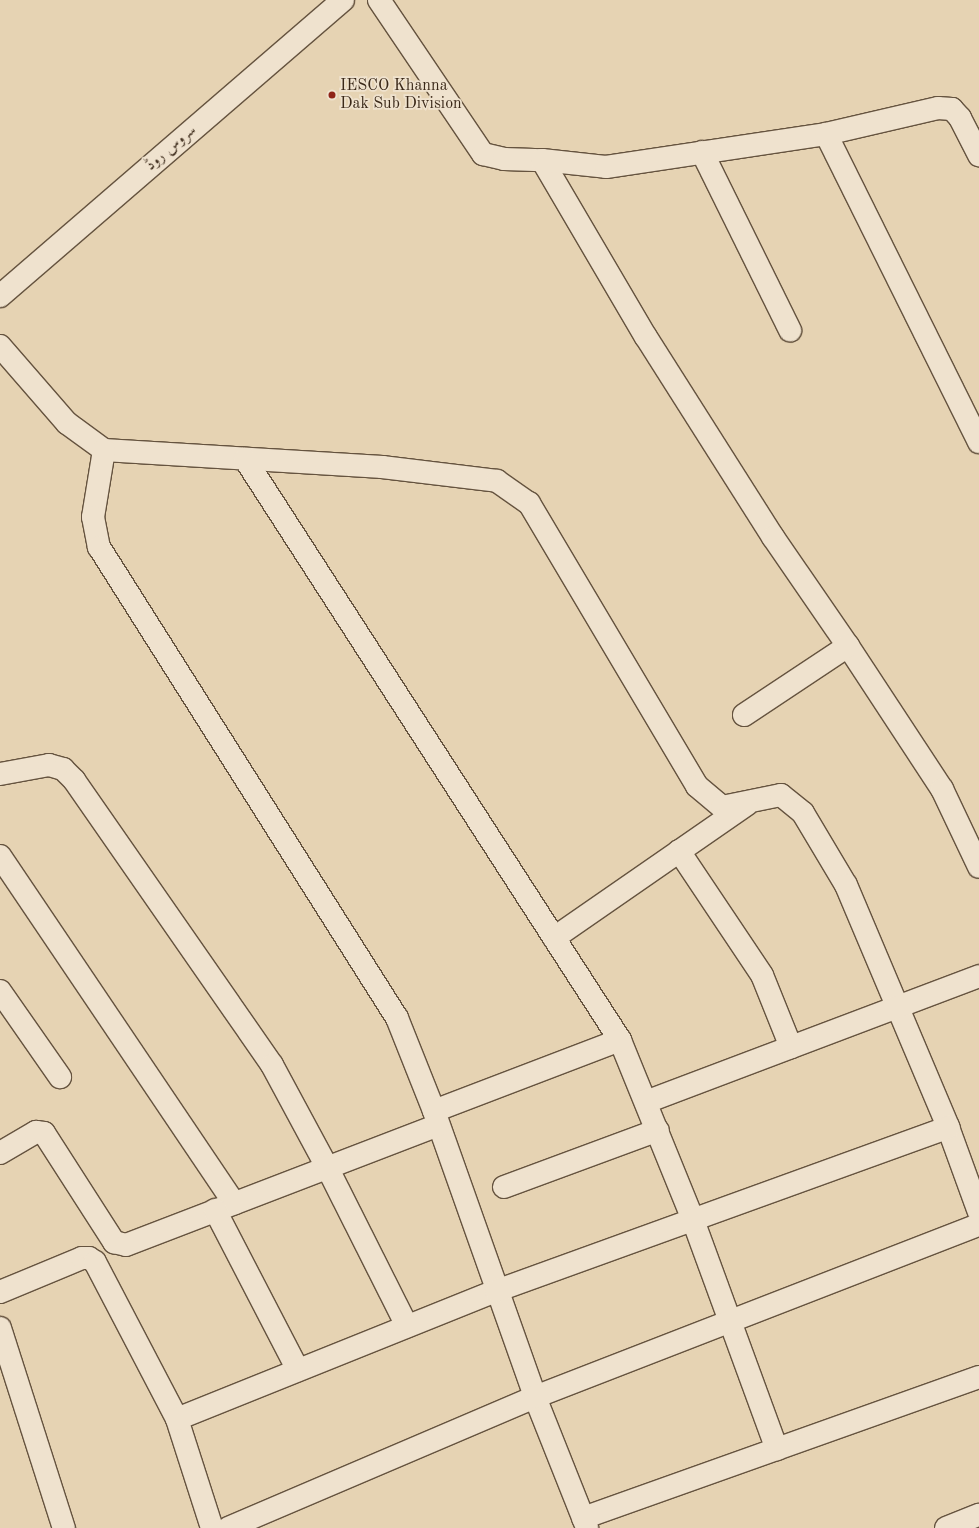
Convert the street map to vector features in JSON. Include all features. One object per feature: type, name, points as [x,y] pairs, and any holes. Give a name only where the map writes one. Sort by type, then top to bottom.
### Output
[{"type":"street","name":"سروس روڈ","points":[[0,296],[343,0]]},
{"type":"street","points":[[379,0],[483,154],[504,159],[542,160],[606,167],[826,134],[938,108],[952,109],[960,118],[979,155]]},
{"type":"street","points":[[826,134],[979,442]]},
{"type":"street","points":[[702,152],[790,330]]},
{"type":"street","points":[[542,160],[646,337],[773,537],[848,646],[942,789],[979,867]]},
{"type":"street","points":[[0,346],[67,423],[104,450],[382,467],[497,481],[529,503],[698,786],[722,807],[781,795],[803,814],[846,885],[948,1127],[979,1212]]},
{"type":"street","points":[[104,450],[93,517],[100,547],[398,1018],[436,1118],[496,1291],[535,1397],[585,1523],[777,1449],[979,1377]]},
{"type":"street","points":[[245,459],[620,1040],[658,1130],[693,1220],[777,1449]]},
{"type":"street","points":[[744,715],[848,646]]},
{"type":"street","points":[[0,774],[49,765],[63,769],[74,780],[272,1065],[327,1167],[407,1326]]},
{"type":"street","points":[[554,938],[756,799]]},
{"type":"street","points":[[679,851],[762,975],[791,1047]]},
{"type":"street","points":[[0,856],[224,1206],[298,1370]]},
{"type":"street","points":[[646,1102],[898,1008],[979,976]]},
{"type":"street","points":[[0,991],[60,1077]]},
{"type":"street","points":[[95,1262],[126,1245],[327,1167],[436,1118],[620,1040]]},
{"type":"street","points":[[177,1419],[496,1291],[948,1127]]},
{"type":"street","points":[[504,1187],[658,1130]]},
{"type":"street","points":[[0,1153],[36,1132],[44,1133],[114,1242],[126,1245]]},
{"type":"street","points":[[228,1528],[535,1397],[979,1225]]},
{"type":"street","points":[[0,1292],[82,1258],[88,1258],[95,1262],[177,1419],[212,1528]]},
{"type":"street","points":[[0,1328],[64,1528]]},
{"type":"street","points":[[946,1528],[979,1515]]},
{"type":"place","name":"IESCO Khanna Dak Sub Division","points":[[332,95]]}]
